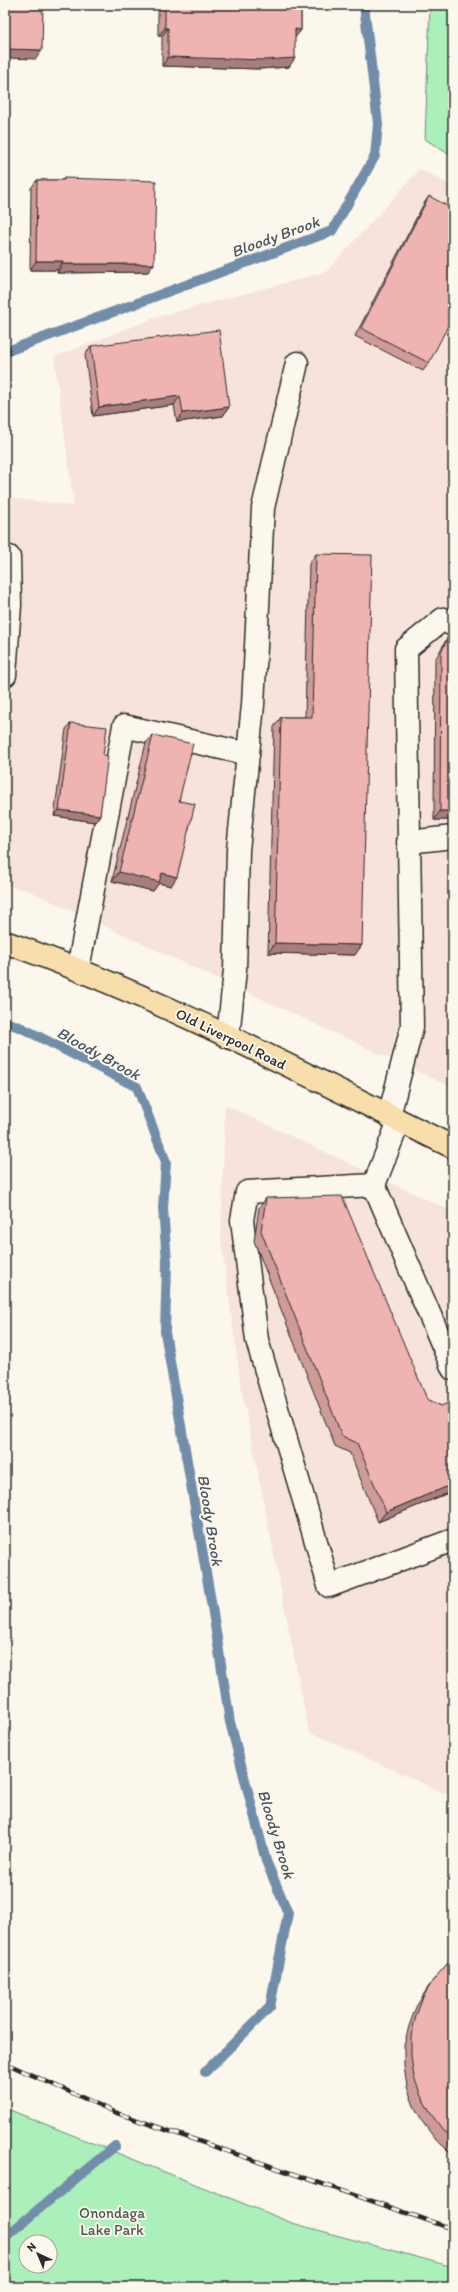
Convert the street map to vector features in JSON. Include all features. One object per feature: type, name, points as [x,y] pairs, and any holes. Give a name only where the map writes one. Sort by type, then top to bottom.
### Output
[{"type":"main road","name":"Old Liverpool Road","points":[[5,942],[78,969],[178,1013],[453,1147]]},
{"type":"lane","points":[[228,1037],[235,970],[238,850],[253,705],[263,508],[297,363]]},
{"type":"lane","points":[[5,556],[9,557],[10,605],[5,675]]},
{"type":"lane","points":[[453,625],[443,619],[406,650],[412,1027],[394,1118],[374,1185],[453,1369]]},
{"type":"lane","points":[[78,969],[124,726],[248,754]]},
{"type":"lane","points":[[408,842],[453,837]]},
{"type":"lane","points":[[374,1185],[248,1192],[242,1220],[257,1340],[329,1586],[453,1540]]},
{"type":"shaded area","points":[[420,169],[453,186],[453,1088],[27,890],[5,886],[5,497],[74,506],[54,357],[157,317],[326,272]]},
{"type":"shaded area","points":[[225,1105],[453,1212],[453,1797],[309,1732],[242,1392],[221,1240]]},
{"type":"green space","points":[[430,5],[453,5],[453,157],[425,139]]},
{"type":"green space","name":"Onondaga Lake Park","points":[[5,2108],[292,2223],[453,2267],[453,2287],[5,2287]]},
{"type":"building","points":[[5,5],[43,5],[42,50],[5,49]]},
{"type":"building","points":[[165,5],[301,5],[301,30],[295,29],[295,58],[265,60],[168,57],[168,28],[165,28]]},
{"type":"building","points":[[64,178],[156,181],[154,264],[63,264],[63,261],[36,261],[37,180],[64,180]]},
{"type":"building","points":[[429,196],[453,209],[453,316],[429,363],[361,328]]},
{"type":"building","points":[[219,330],[229,407],[183,413],[180,396],[99,407],[91,346]]},
{"type":"building","points":[[316,554],[372,555],[362,945],[275,943],[281,717],[312,717]]},
{"type":"building","points":[[453,629],[453,811],[440,811],[441,652]]},
{"type":"building","points":[[71,723],[107,727],[103,755],[108,756],[100,815],[59,810]]},
{"type":"building","points":[[153,735],[193,744],[179,801],[195,804],[177,877],[162,873],[159,882],[119,872]]},
{"type":"building","points":[[342,1196],[427,1399],[441,1406],[453,1401],[453,1484],[386,1512],[357,1443],[342,1436],[261,1231],[266,1198]]},
{"type":"building","points":[[453,1959],[453,2138],[443,2130],[431,2114],[421,2096],[414,2077],[411,2056],[411,2036],[423,1997],[434,1979]]},
{"type":"waterway","name":"Bloody Brook","points":[[5,352],[332,231],[375,156],[378,124],[364,5]]},
{"type":"waterway","name":"Bloody Brook","points":[[5,1022],[22,1028],[137,1087],[166,1162],[163,1208],[167,1262],[165,1332],[230,1722],[266,1861],[288,1913],[270,2007],[205,2072]]},
{"type":"waterway","name":"Bloody Brook","points":[[5,2237],[115,2146]]},
{"type":"railway","points":[[5,2063],[117,2113],[453,2229]]}]
